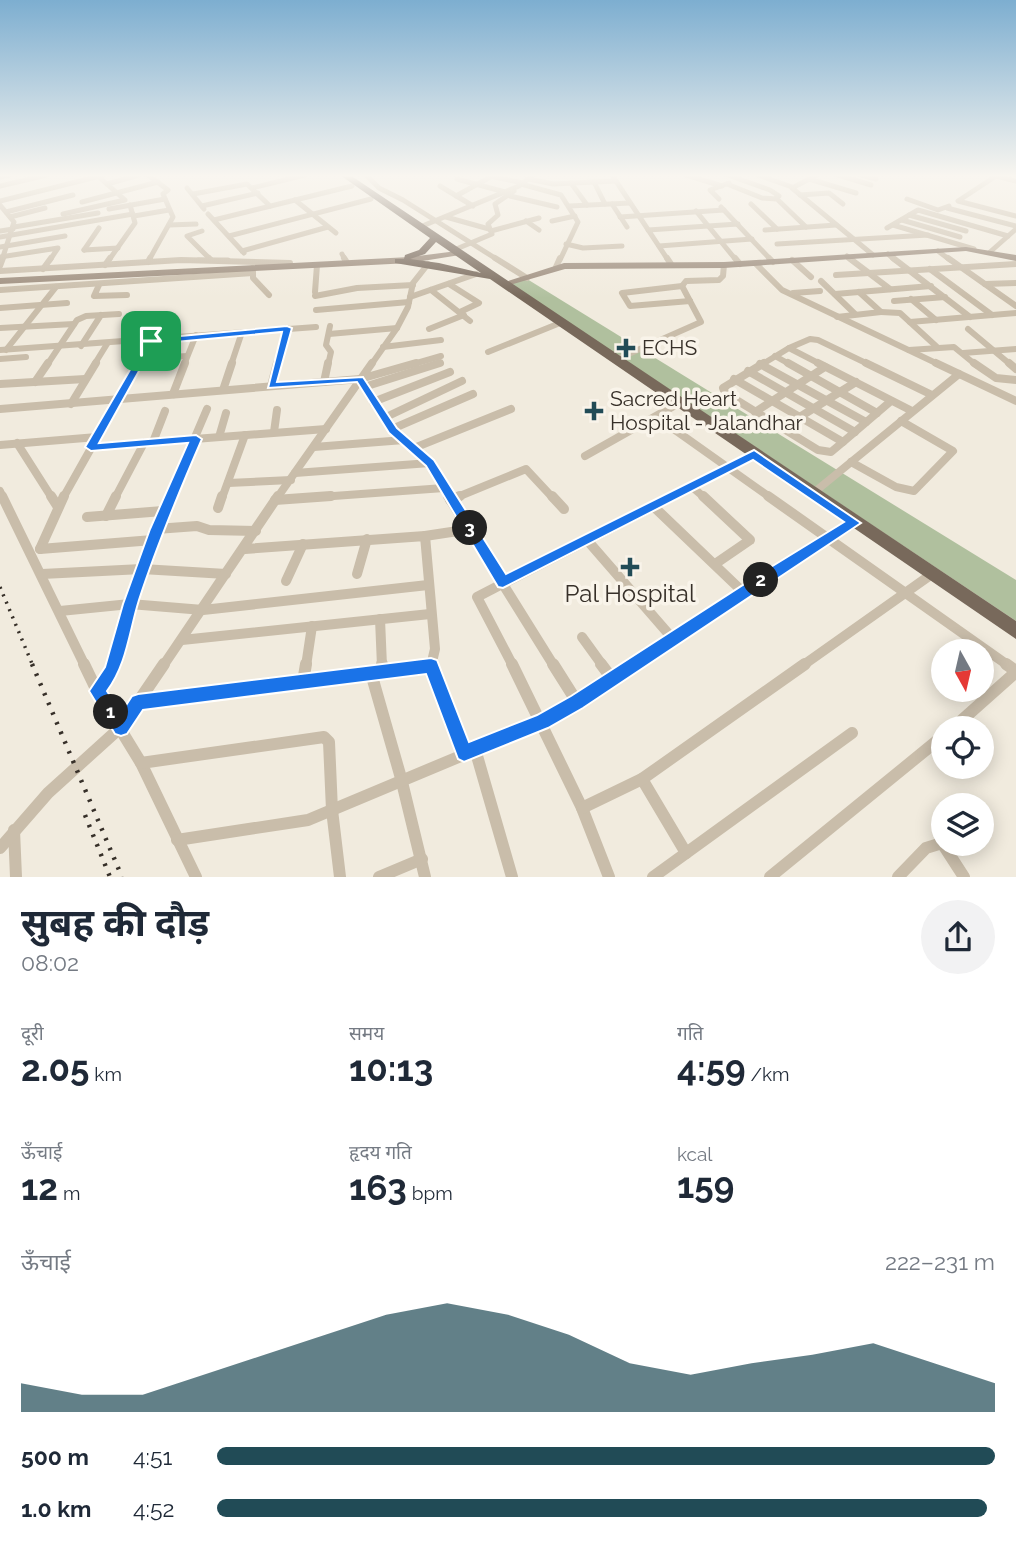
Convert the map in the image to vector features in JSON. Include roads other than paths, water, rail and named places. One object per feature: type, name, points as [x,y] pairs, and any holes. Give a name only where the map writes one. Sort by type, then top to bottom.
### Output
[{"type":"main road","points":[[396,216],[432,240],[455,251]]},
{"type":"main road","points":[[404,216],[496,281],[1016,631]]},
{"type":"main road","points":[[403,259],[422,252],[432,240]]},
{"type":"main road","points":[[403,259],[476,274],[496,281]]},
{"type":"street","points":[[9,216],[13,231],[0,269],[211,260],[252,267]]},
{"type":"street","points":[[0,237],[52,218],[71,216]]},
{"type":"street","points":[[0,231],[50,229],[128,216]]},
{"type":"street","points":[[105,265],[134,225],[133,216]]},
{"type":"street","points":[[148,262],[172,216]]},
{"type":"street","points":[[210,216],[242,251],[252,267],[253,278],[269,295]]},
{"type":"street","points":[[214,220],[230,216]]},
{"type":"street","points":[[229,236],[309,216]]},
{"type":"street","points":[[314,216],[335,233]]},
{"type":"street","points":[[425,216],[527,278]]},
{"type":"street","points":[[0,279],[403,259],[455,251],[471,244],[492,234],[489,223],[497,216]]},
{"type":"street","points":[[552,221],[575,216],[579,223],[556,267]]},
{"type":"street","points":[[627,227],[620,217],[630,216]]},
{"type":"street","points":[[639,216],[671,264]]},
{"type":"street","points":[[700,216],[740,264]]},
{"type":"street","points":[[732,216],[773,262]]},
{"type":"street","points":[[763,216],[776,229]]},
{"type":"street","points":[[795,216],[806,227]]},
{"type":"street","points":[[825,216],[873,255]]},
{"type":"street","points":[[908,216],[890,227],[1016,258]]},
{"type":"street","points":[[912,216],[966,231]]},
{"type":"street","points":[[938,216],[1008,236]]},
{"type":"street","points":[[976,216],[1016,227],[990,252]]},
{"type":"street","points":[[420,227],[446,217],[490,230],[539,218]]},
{"type":"street","points":[[50,229],[52,218]]},
{"type":"street","points":[[902,220],[960,237]]},
{"type":"street","points":[[526,221],[539,230]]},
{"type":"street","points":[[169,225],[196,223]]},
{"type":"street","points":[[648,230],[738,223]]},
{"type":"street","points":[[765,230],[836,225]]},
{"type":"street","points":[[953,242],[972,226]]},
{"type":"street","points":[[242,251],[328,227]]},
{"type":"street","points":[[99,228],[84,250],[118,248]]},
{"type":"street","points":[[202,231],[187,236],[211,260]]},
{"type":"street","points":[[777,244],[928,235]]},
{"type":"street","points":[[0,247],[65,236]]},
{"type":"street","points":[[659,246],[752,239]]},
{"type":"street","points":[[566,244],[582,248],[622,246]]},
{"type":"street","points":[[3,256],[58,248],[43,269]]},
{"type":"street","points":[[496,281],[527,278],[556,267],[755,264],[974,249]]},
{"type":"street","points":[[938,251],[1016,306]]},
{"type":"street","points":[[888,254],[970,317]]},
{"type":"street","points":[[847,256],[912,300],[936,320]]},
{"type":"street","points":[[0,290],[99,285],[344,257],[386,261]]},
{"type":"street","points":[[792,260],[811,277]]},
{"type":"street","points":[[28,278],[290,264]]},
{"type":"street","points":[[0,848],[75,766],[121,727],[203,610],[275,500],[362,383],[397,328],[410,300],[413,285],[428,264]]},
{"type":"street","points":[[755,264],[780,288],[1016,401]]},
{"type":"street","points":[[836,275],[1016,264]]},
{"type":"street","points":[[317,265],[315,294],[413,285]]},
{"type":"street","points":[[690,301],[630,306],[622,293],[682,286],[686,281],[719,280],[723,276],[724,265]]},
{"type":"street","points":[[929,268],[992,315]]},
{"type":"street","points":[[316,310],[410,300],[476,274]]},
{"type":"street","points":[[821,281],[855,314]]},
{"type":"street","points":[[985,284],[1016,283]]},
{"type":"street","points":[[429,328],[465,316],[479,303],[449,284]]},
{"type":"street","points":[[99,285],[94,296],[127,295]]},
{"type":"street","points":[[615,360],[698,325],[701,319],[682,286]]},
{"type":"street","points":[[835,294],[931,286]]},
{"type":"street","points":[[3,350],[56,287]]},
{"type":"street","points":[[431,290],[465,316]]},
{"type":"street","points":[[790,293],[820,291]]},
{"type":"street","points":[[859,292],[881,312]]},
{"type":"street","points":[[894,301],[945,297]]},
{"type":"street","points":[[0,308],[67,303]]},
{"type":"street","points":[[837,317],[897,312],[937,347]]},
{"type":"street","points":[[910,322],[1016,313]]},
{"type":"street","points":[[35,382],[57,347],[82,317],[120,314]]},
{"type":"street","points":[[81,346],[102,315]]},
{"type":"street","points":[[488,352],[560,323]]},
{"type":"street","points":[[0,328],[74,324]]},
{"type":"street","points":[[3,350],[316,327]]},
{"type":"street","points":[[271,386],[287,328]]},
{"type":"street","points":[[324,382],[331,352],[326,345],[330,330],[397,328]]},
{"type":"street","points":[[968,330],[1016,369]]},
{"type":"street","points":[[223,390],[242,332]]},
{"type":"street","points":[[173,394],[196,335]]},
{"type":"street","points":[[891,401],[843,443],[827,453],[722,390],[734,379],[810,339],[818,340],[932,395]]},
{"type":"street","points":[[383,347],[441,340]]},
{"type":"street","points":[[151,341],[58,507],[40,549],[153,540]]},
{"type":"street","points":[[71,404],[107,344]]},
{"type":"street","points":[[907,350],[954,347],[990,377],[999,381],[1016,380]]},
{"type":"street","points":[[789,348],[912,411]]},
{"type":"street","points":[[963,353],[1016,349]]},
{"type":"street","points":[[140,359],[187,356]]},
{"type":"street","points":[[775,356],[877,413]]},
{"type":"street","points":[[0,359],[26,357]]},
{"type":"street","points":[[0,409],[324,382],[362,383],[440,360]]},
{"type":"street","points":[[760,364],[866,422]]},
{"type":"street","points":[[755,412],[825,367]]},
{"type":"street","points":[[373,402],[450,372]]},
{"type":"street","points":[[748,372],[855,432]]},
{"type":"street","points":[[812,494],[959,374]]},
{"type":"street","points":[[0,384],[85,379]]},
{"type":"street","points":[[734,379],[843,443]]},
{"type":"street","points":[[384,418],[462,381]]},
{"type":"street","points":[[782,428],[856,382]]},
{"type":"street","points":[[362,383],[392,429],[430,463],[450,500],[471,529],[577,702]]},
{"type":"street","points":[[392,429],[473,394]]},
{"type":"street","points":[[585,456],[679,403]]},
{"type":"street","points":[[97,691],[112,671],[130,604],[156,529],[207,409]]},
{"type":"street","points":[[414,448],[511,409]]},
{"type":"street","points":[[274,432],[277,410]]},
{"type":"street","points":[[106,516],[166,411]]},
{"type":"street","points":[[219,437],[226,413]]},
{"type":"street","points":[[851,462],[896,487],[914,491],[953,451],[901,421]]},
{"type":"street","points":[[91,447],[326,429]]},
{"type":"street","points":[[675,430],[1016,671],[966,716]]},
{"type":"street","points":[[218,508],[245,435]]},
{"type":"street","points":[[0,445],[97,437]]},
{"type":"street","points":[[314,447],[404,440]]},
{"type":"street","points":[[17,443],[58,507]]},
{"type":"street","points":[[609,877],[582,808],[542,722],[477,601],[479,594],[754,454]]},
{"type":"street","points":[[228,482],[430,463]]},
{"type":"street","points":[[450,500],[526,469],[564,509]]},
{"type":"street","points":[[691,486],[750,540],[715,564]]},
{"type":"street","points":[[275,500],[444,488]]},
{"type":"street","points":[[0,491],[97,691],[141,763],[197,877]]},
{"type":"street","points":[[653,506],[743,592]]},
{"type":"street","points":[[87,517],[163,511]]},
{"type":"street","points":[[177,840],[291,823],[332,810],[542,722],[613,680],[743,592],[854,523]]},
{"type":"street","points":[[156,529],[197,526],[209,530],[256,531]]},
{"type":"street","points":[[244,549],[425,536],[471,529]]},
{"type":"street","points":[[425,536],[435,649],[431,666],[470,751],[512,877]]},
{"type":"street","points":[[357,574],[367,539]]},
{"type":"street","points":[[587,540],[673,639]]},
{"type":"street","points":[[286,581],[303,544]]},
{"type":"street","points":[[42,574],[142,569],[226,574]]},
{"type":"street","points":[[582,808],[642,779],[932,575]]},
{"type":"street","points":[[60,611],[130,604],[203,610],[428,585]]},
{"type":"street","points":[[182,640],[430,614]]},
{"type":"street","points":[[380,619],[377,673],[425,877]]},
{"type":"street","points":[[303,682],[312,626]]},
{"type":"street","points":[[582,637],[613,680]]},
{"type":"street","points":[[138,702],[431,666]]},
{"type":"street","points":[[653,877],[852,733]]},
{"type":"street","points":[[141,763],[324,737],[329,742],[332,810],[340,877]]},
{"type":"street","points":[[770,877],[931,746]]},
{"type":"street","points":[[642,779],[686,853]]},
{"type":"street","points":[[14,830],[16,877]]},
{"type":"street","points":[[898,877],[926,848],[942,844],[964,877]]},
{"type":"street","points":[[379,877],[422,859]]},
{"type":"railway","points":[[0,587],[33,666]]},
{"type":"railway","points":[[32,664],[122,877]]},
{"type":"railway","points":[[85,815],[110,877]]},
{"type":"place","name":"ECHS","points":[[626,348]]},
{"type":"place","name":"Sacred Heart Hospital - Jalandhar","points":[[594,411]]},
{"type":"place","name":"Pal Hospital","points":[[630,567]]}]
